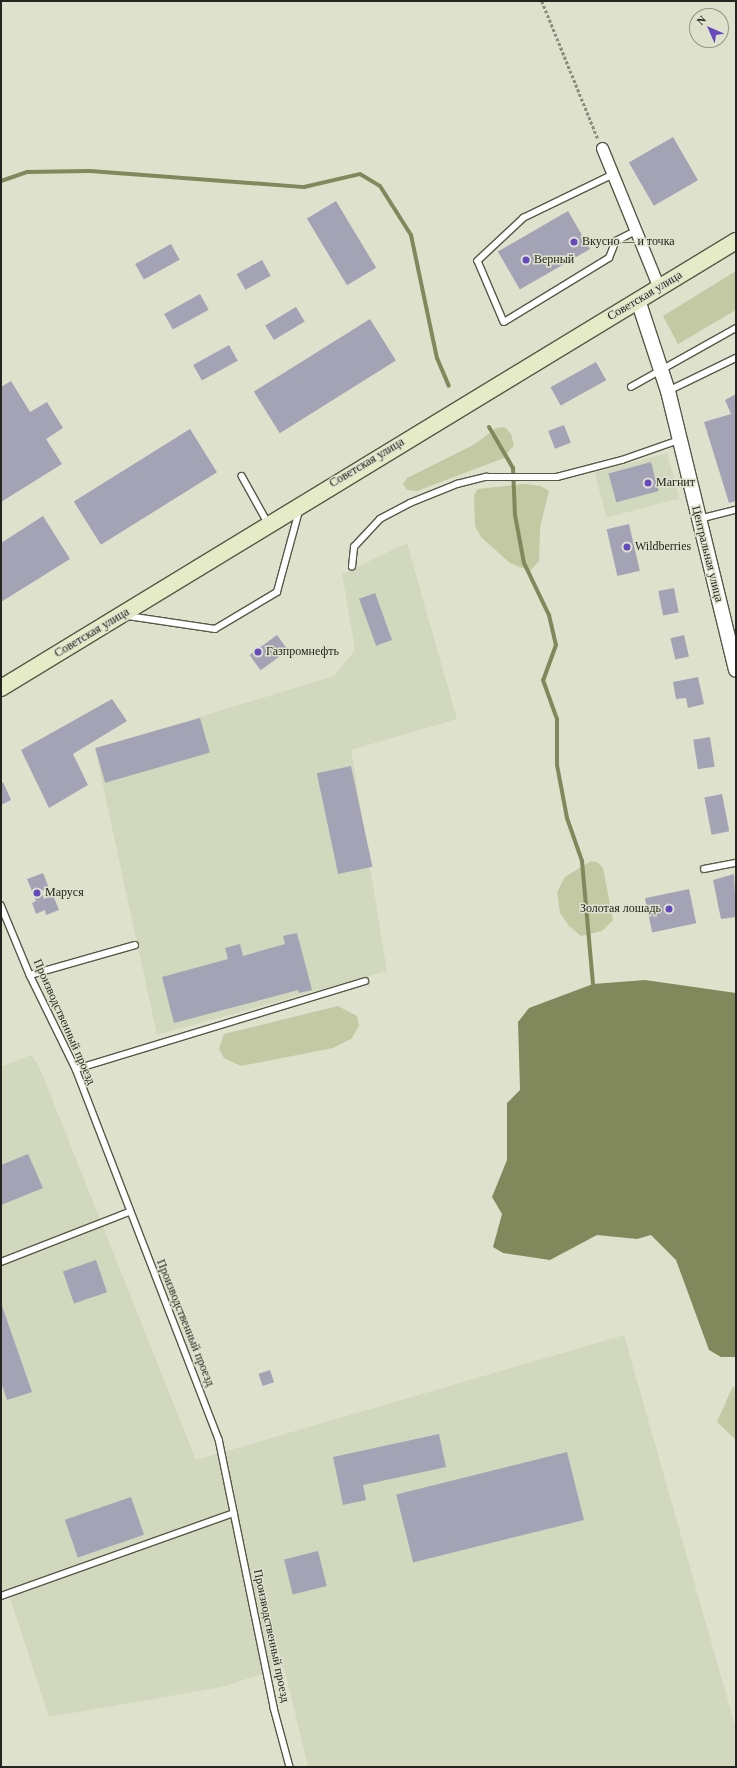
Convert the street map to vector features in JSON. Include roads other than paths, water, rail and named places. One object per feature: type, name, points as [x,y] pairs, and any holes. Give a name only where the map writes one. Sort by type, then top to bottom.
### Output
[{"type":"main road","name":"Советская улица","points":[[1,688],[268,523],[736,241]]},
{"type":"street","points":[[602,148],[659,288]]},
{"type":"street","name":"Центральная улица","points":[[638,300],[668,392],[736,670]]},
{"type":"lane","points":[[613,174],[524,218],[478,261],[504,322],[609,258],[616,241],[636,231]]},
{"type":"lane","points":[[632,386],[736,328]]},
{"type":"lane","points":[[668,392],[736,358]]},
{"type":"lane","points":[[352,567],[354,547],[380,519],[410,503],[457,484],[486,477],[557,477],[616,462],[680,440]]},
{"type":"lane","points":[[242,476],[268,523]]},
{"type":"lane","points":[[121,615],[215,629],[277,592],[301,503]]},
{"type":"lane","points":[[699,519],[736,510]]},
{"type":"lane","points":[[704,869],[736,863]]},
{"type":"lane","name":"Производственный проезд","points":[[1,905],[30,975],[76,1069],[129,1212],[219,1439],[274,1708],[290,1767]]},
{"type":"lane","points":[[30,975],[135,945]]},
{"type":"lane","points":[[76,1069],[365,981]]},
{"type":"lane","points":[[1,1262],[129,1212]]},
{"type":"lane","points":[[1,1596],[234,1513]]},
{"type":"waterway","points":[[1,181],[27,172],[90,171],[304,187],[360,174],[380,186],[411,235],[437,358],[449,386]]},
{"type":"waterway","points":[[489,427],[513,468],[515,515],[524,563],[549,615],[556,645],[543,680],[557,719],[557,765],[567,818],[582,861],[593,984]]},
{"type":"place","name":"Вкусно — и точка","points":[[574,242]]},
{"type":"place","name":"Верный","points":[[526,260]]},
{"type":"place","name":"Магнит","points":[[648,483]]},
{"type":"place","name":"Wildberries","points":[[627,547]]},
{"type":"place","name":"Газпромнефть","points":[[258,652]]},
{"type":"place","name":"Маруся","points":[[37,893]]},
{"type":"place","name":"Золотая лошадь","points":[[669,909]]}]
